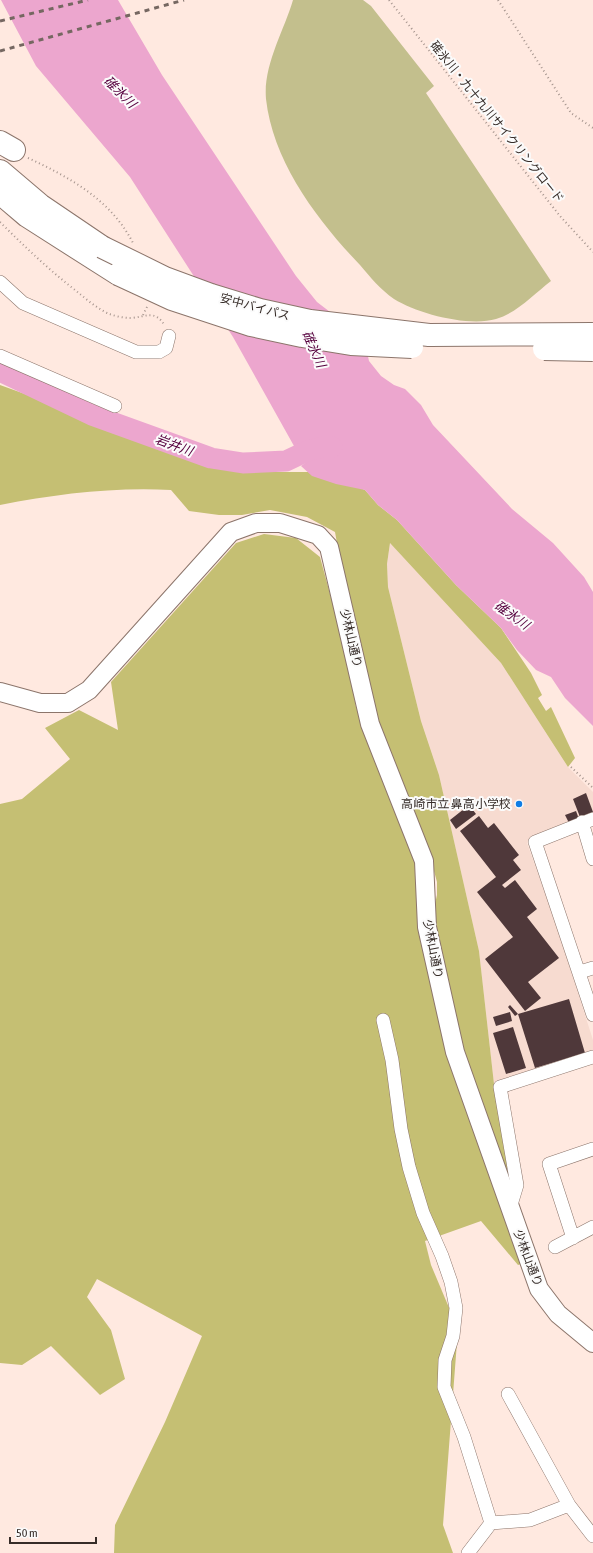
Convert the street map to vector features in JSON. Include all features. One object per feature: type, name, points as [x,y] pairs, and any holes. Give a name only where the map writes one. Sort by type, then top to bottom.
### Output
[{"type":"highway","name":"安中バイパス","points":[[0,171],[40,206],[102,247],[165,278],[211,295],[260,310],[310,321],[429,335],[593,334]]},
{"type":"highway","name":"安中バイパス","points":[[0,193],[27,216],[118,274],[172,300],[215,314],[302,336],[351,344],[429,348],[593,350]]},
{"type":"street","points":[[0,282],[23,303],[136,352],[159,352],[166,348],[169,336]]},
{"type":"street","points":[[0,356],[115,406]]},
{"type":"street","name":"少林山通り","points":[[0,692],[40,703],[68,703],[89,690],[231,532],[256,523],[280,523],[318,535],[329,546],[334,562],[370,724],[424,861],[427,927],[455,1052],[528,1260],[542,1293],[558,1314],[593,1343]]},
{"type":"street","points":[[593,859],[587,821],[535,842],[580,972],[593,1015]]},
{"type":"street","points":[[580,972],[593,968]]},
{"type":"street","points":[[383,1020],[392,1060],[401,1129],[409,1167],[423,1213],[442,1256],[451,1282],[456,1308],[453,1336],[444,1360],[444,1387],[464,1437],[491,1523]]},
{"type":"street","points":[[510,1208],[517,1185],[500,1087],[593,1057]]},
{"type":"street","points":[[573,1238],[549,1164],[593,1149]]},
{"type":"street","points":[[555,1247],[593,1227]]},
{"type":"street","points":[[508,1394],[569,1505],[593,1536]]},
{"type":"street","points":[[468,1553],[491,1523],[530,1520],[569,1505]]},
{"type":"path","name":"碓氷川・九十九川サイクリングロード","points":[[389,0],[560,216],[593,252]]},
{"type":"path","points":[[498,0],[571,113],[593,128]]},
{"type":"path","points":[[7,146],[56,171],[93,194],[110,210],[134,247]]},
{"type":"path","points":[[0,222],[32,254],[90,302],[107,313],[123,318],[132,318],[143,315],[155,316],[161,319],[169,336]]},
{"type":"path","points":[[143,315],[149,303]]},
{"type":"path","points":[[571,767],[593,788]]},
{"type":"shaded area","points":[[293,0],[363,0],[371,6],[434,86],[426,93],[551,281],[525,303],[504,316],[485,321],[444,318],[416,310],[394,299],[380,287],[328,229],[313,209],[287,167],[270,122],[266,99],[266,86],[271,61]]},
{"type":"shaded area","points":[[0,385],[122,429],[197,461],[256,472],[323,472],[365,490],[378,505],[397,520],[456,585],[501,628],[531,673],[542,695],[538,698],[546,711],[551,707],[575,758],[568,767],[501,663],[390,543],[387,564],[388,587],[421,721],[439,775],[479,951],[494,1084],[512,1177],[507,1183],[463,1058],[432,917],[437,895],[437,882],[431,860],[395,774],[357,654],[335,532],[307,517],[270,510],[242,515],[219,515],[189,511],[171,490],[149,489],[85,492],[0,505]]},
{"type":"shaded area","points":[[264,534],[296,538],[320,557],[346,653],[356,707],[416,861],[421,927],[521,1264],[518,1265],[481,1221],[425,1241],[431,1265],[458,1329],[443,1525],[453,1553],[114,1553],[115,1525],[165,1422],[202,1336],[97,1279],[87,1297],[111,1330],[125,1379],[100,1395],[51,1346],[22,1365],[0,1363],[0,804],[22,799],[70,759],[45,728],[79,710],[118,730],[111,682],[236,543]]},
{"type":"shaded area","name":"高崎市立 鼻高小学校","points":[[390,543],[501,663],[568,767],[593,792],[593,816],[527,843],[555,921],[593,1040],[593,1053],[494,1084],[479,951],[439,775],[421,721],[388,587],[387,564]]},
{"type":"water","name":"碓氷川","points":[[1,0],[118,0],[162,75],[296,276],[317,302],[364,338],[369,361],[381,376],[394,385],[405,389],[421,405],[433,425],[512,509],[553,543],[584,577],[593,592],[593,726],[565,698],[551,677],[536,670],[517,650],[501,628],[456,585],[397,520],[378,505],[365,490],[336,484],[312,476],[301,466],[312,458],[294,446],[233,337],[130,177],[36,66]]},
{"type":"building","points":[[586,793],[593,812],[580,817],[573,799]]},
{"type":"building","points":[[469,805],[476,814],[456,829],[450,820]]},
{"type":"building","points":[[576,811],[579,819],[569,823],[565,815]]},
{"type":"building","points":[[479,816],[488,828],[494,823],[519,855],[513,860],[521,870],[502,885],[505,888],[515,880],[537,909],[527,917],[559,958],[528,982],[541,998],[525,1011],[485,959],[513,937],[477,892],[496,877],[460,831]]},
{"type":"building","points":[[569,999],[585,1053],[535,1068],[518,1014]]},
{"type":"building","points":[[510,1005],[518,1014],[515,1016],[508,1007]]},
{"type":"building","points":[[510,1012],[512,1021],[496,1026],[493,1017]]},
{"type":"building","points":[[513,1027],[526,1068],[506,1074],[493,1033]]},
{"type":"waterway","name":"岩井川","points":[[0,371],[92,415],[211,458],[243,463],[286,461],[305,452],[322,447],[332,447]]},
{"type":"railway","points":[[0,21],[88,0]]},
{"type":"railway","points":[[0,51],[184,0]]},
{"type":"place","name":"高崎市立 鼻高小学校","points":[[519,804]]}]
